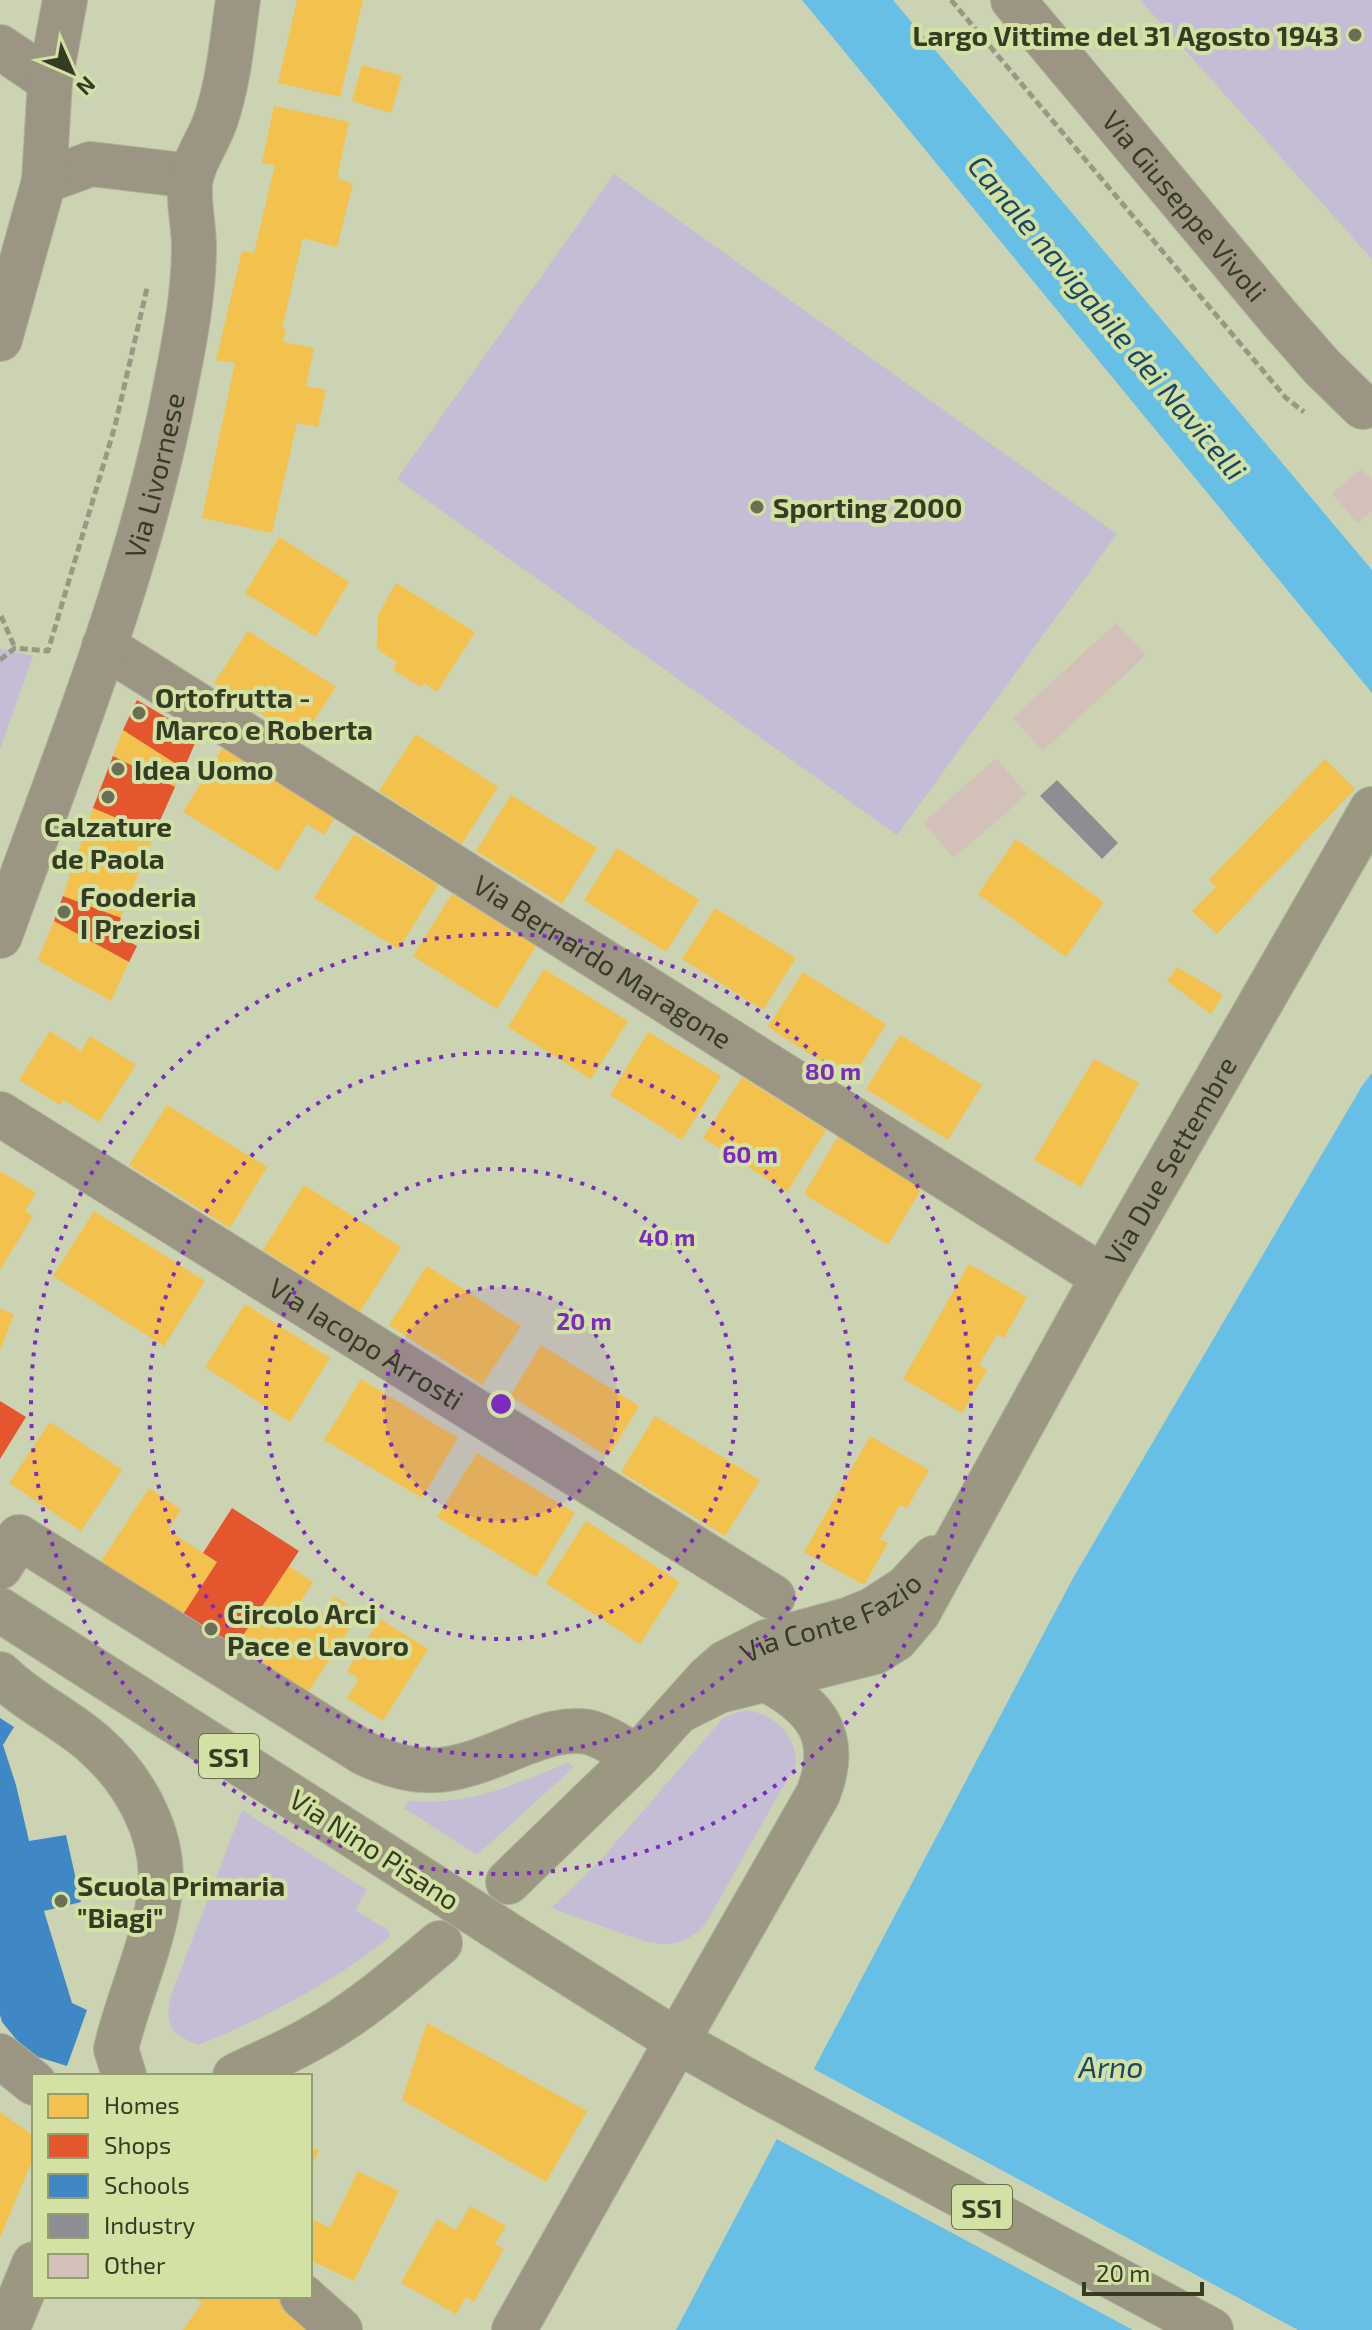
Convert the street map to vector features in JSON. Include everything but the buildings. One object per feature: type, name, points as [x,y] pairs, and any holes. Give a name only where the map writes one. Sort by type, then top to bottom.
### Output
[{"type":"main road","name":"Via Due Settembre","points":[[972,1513],[1103,1277],[1372,809]]},
{"type":"main road","name":"Via Conte Fazio","points":[[681,1710],[719,1691],[875,1652],[896,1639],[918,1613],[972,1513]]},
{"type":"main road","name":"Via Conte Fazio","points":[[508,1882],[637,1757],[708,1678],[750,1648],[786,1635],[847,1620],[889,1600],[921,1573],[972,1513]]},
{"type":"main road","name":"Via Nino Pisano","points":[[0,1610],[677,2041],[1211,2330]]},
{"type":"main road","points":[[0,1674],[27,1697],[96,1745],[125,1778],[150,1823],[159,1856],[160,1891],[116,2049],[132,2074]]},
{"type":"main road","points":[[677,2041],[818,1794],[826,1770],[827,1755],[822,1735],[808,1707],[792,1693],[765,1679]]},
{"type":"main road","points":[[239,2074],[337,2023],[440,1943]]},
{"type":"main road","points":[[7,2330],[32,2269]]},
{"type":"street","points":[[0,339],[44,181],[50,81],[65,0]]},
{"type":"street","name":"Via Livornese","points":[[0,936],[104,646],[152,493],[176,384],[192,286],[191,176],[216,122],[226,81],[238,0]]},
{"type":"street","name":"Via Giuseppe Vivoli","points":[[1013,0],[1296,338],[1369,413]]},
{"type":"street","points":[[0,47],[50,81]]},
{"type":"street","points":[[44,181],[91,164],[191,176]]},
{"type":"street","name":"Via Bernardo Maragone","points":[[104,646],[1103,1277]]},
{"type":"street","name":"Via Iacopo Arrosti","points":[[0,1114],[773,1597]]},
{"type":"street","points":[[0,1567],[19,1537],[364,1753],[393,1766],[426,1771],[444,1770],[468,1765],[540,1737],[574,1731],[590,1733],[637,1757]]},
{"type":"street","points":[[514,2330],[677,2041]]},
{"type":"street","points":[[0,2056],[32,2081]]},
{"type":"street","points":[[304,2298],[340,2330]]},
{"type":"path","points":[[0,660],[15,648],[48,651],[115,426],[149,279]]},
{"type":"path","points":[[1,616],[15,648]]},
{"type":"shaded area","points":[[1140,0],[1372,0],[1372,259]]},
{"type":"shaded area","name":"Sporting 2000","points":[[614,174],[1117,534],[897,835],[397,479]]},
{"type":"shaded area","points":[[0,649],[33,656],[0,749]]},
{"type":"shaded area","points":[[746,1710],[766,1716],[782,1727],[792,1743],[796,1764],[706,1923],[684,1940],[661,1944],[637,1939],[551,1908],[600,1861],[724,1717]]},
{"type":"shaded area","points":[[568,1763],[574,1767],[477,1855],[404,1808],[409,1801],[453,1800],[491,1792]]},
{"type":"shaded area","points":[[242,1810],[367,1890],[355,1910],[388,1930],[390,1937],[298,1998],[198,2045],[172,2028],[170,1998]]},
{"type":"water","name":"Canale navigabile dei Navicelli","points":[[802,0],[893,0],[1372,570],[1372,693]]},
{"type":"water","name":"Arno","points":[[1372,1073],[1372,2330],[676,2330],[1073,1578]]},
{"type":"pier","points":[[810,2067],[1298,2330],[1133,2330],[773,2137]]},
{"type":"place","name":"Largo Vittime del 31 Agosto 1943","points":[[1355,35]]},
{"type":"place","name":"Sporting 2000","points":[[757,507]]},
{"type":"place","name":"Ortofrutta - Marco e Roberta","points":[[139,713]]},
{"type":"place","name":"Idea Uomo","points":[[118,769]]},
{"type":"place","name":"Calzature de Paola","points":[[108,797]]},
{"type":"place","name":"Fooderia I Preziosi","points":[[64,912]]},
{"type":"place","name":"Circolo Arci Pace e Lavoro","points":[[211,1629]]},
{"type":"place","name":"Scuola Primaria \"Biagi\"","points":[[61,1901]]}]
